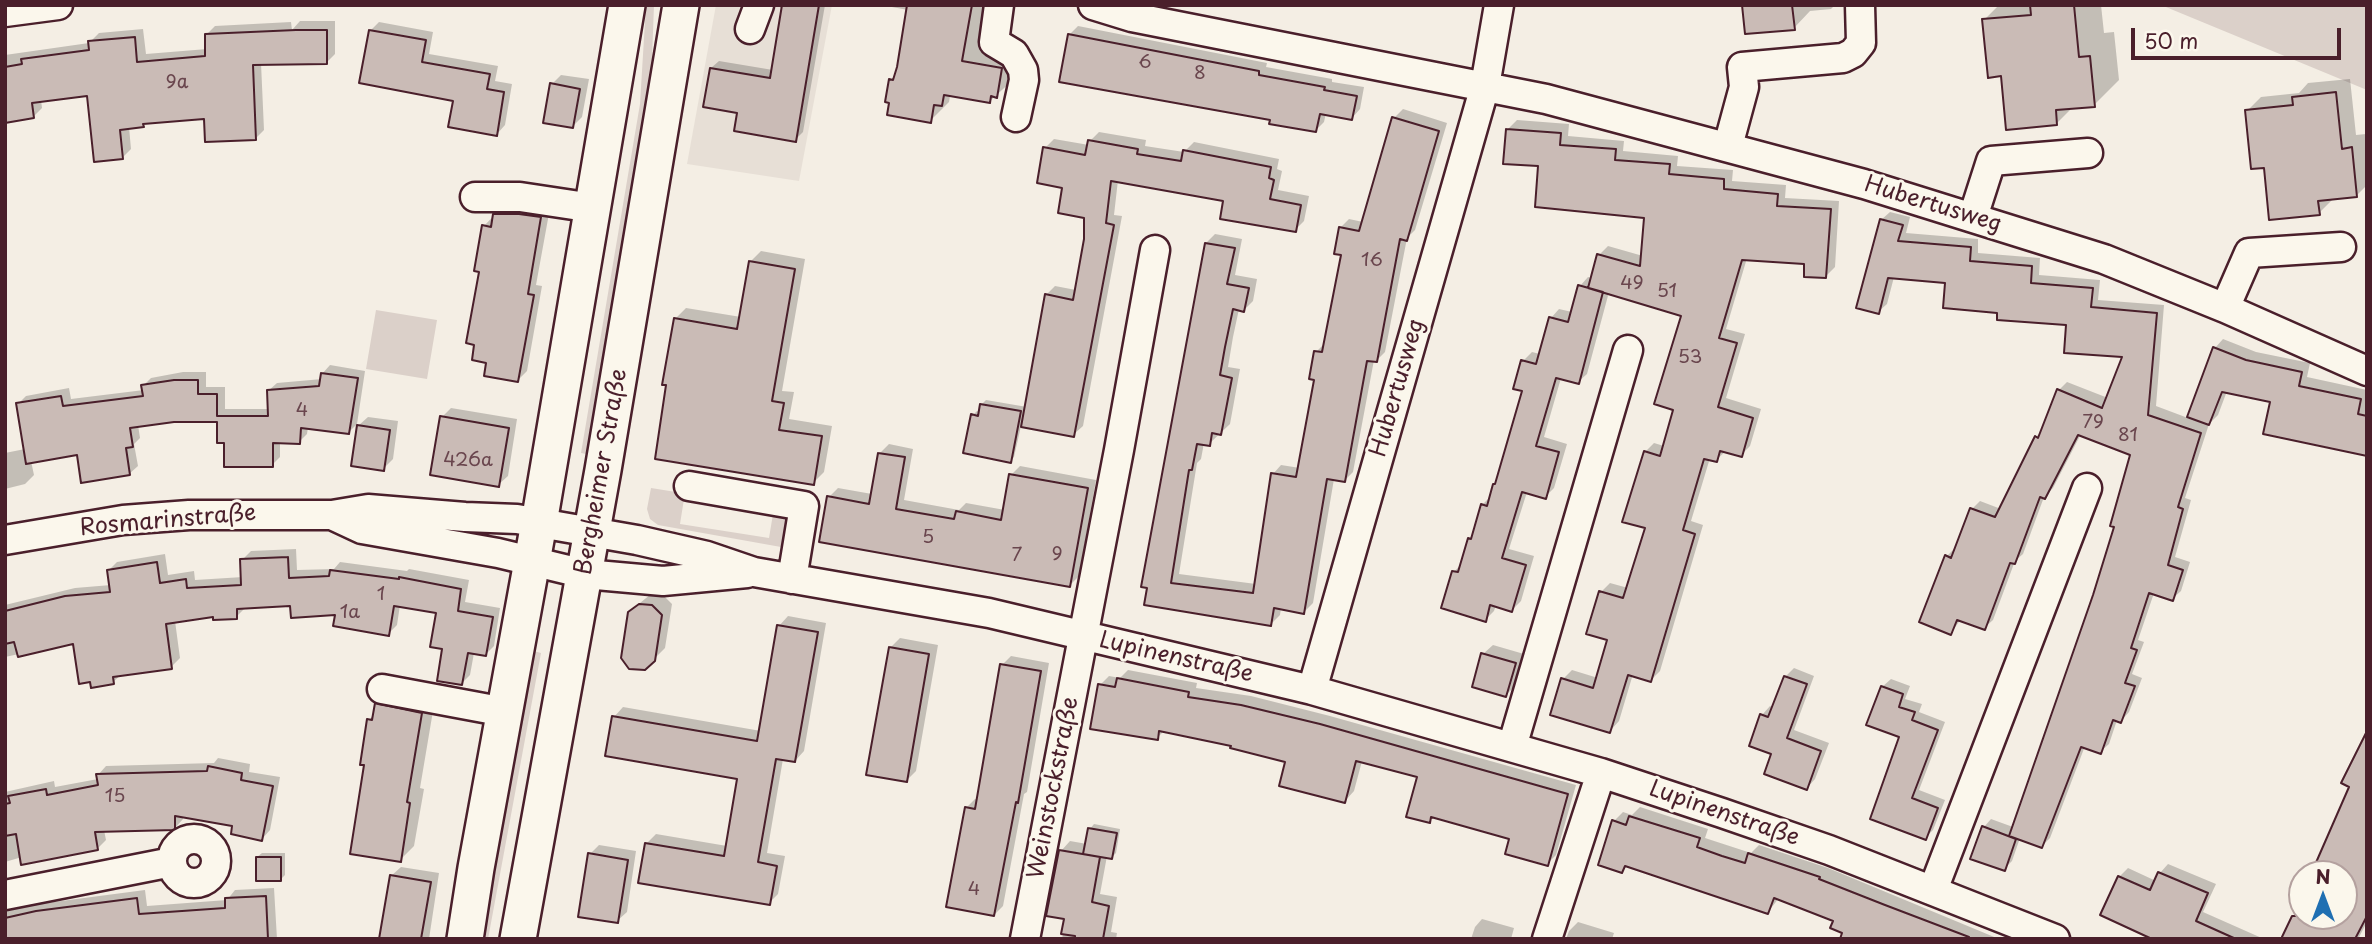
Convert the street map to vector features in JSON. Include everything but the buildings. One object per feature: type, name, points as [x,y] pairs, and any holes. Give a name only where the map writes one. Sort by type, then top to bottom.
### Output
[{"type":"main road","points":[[465,939],[627,5]]},
{"type":"main road","name":"Bergheimer Straße","points":[[518,939],[585,574],[681,5]]},
{"type":"street","points":[[5,12],[58,5]]},
{"type":"street","points":[[999,5],[994,42],[1014,54],[1023,70],[1024,80],[1016,117]]},
{"type":"street","name":"Hubertusweg","points":[[1093,5],[1132,17],[1485,86],[1606,114],[1864,184],[2104,259],[2225,308],[2367,371]]},
{"type":"street","points":[[1485,86],[1499,5]]},
{"type":"street","points":[[1728,146],[1744,87],[1742,67],[1843,58],[1853,53],[1860,43],[1862,32],[1860,5]]},
{"type":"street","name":"Hubertusweg","points":[[1312,690],[1485,86]]},
{"type":"street","points":[[1973,217],[1991,161],[2088,153]]},
{"type":"street","points":[[475,197],[520,197],[593,208]]},
{"type":"street","points":[[2225,308],[2249,253],[2341,247]]},
{"type":"street","name":"Lupinenstraße","points":[[1083,637],[1155,250]]},
{"type":"street","points":[[1512,747],[1628,350]]},
{"type":"street","points":[[689,486],[804,506],[792,579]]},
{"type":"street","points":[[1933,890],[2087,488]]},
{"type":"street","name":"Rosmarinstraße","points":[[5,540],[123,520],[189,515],[332,515],[368,509],[465,517],[505,517],[539,523]]},
{"type":"street","name":"Rosmarinstraße","points":[[332,515],[362,529],[498,553],[585,574]]},
{"type":"street","name":"Lupinenstraße","points":[[539,523],[707,556],[754,572],[989,613],[1312,690],[1601,773],[1817,846],[2055,939]]},
{"type":"street","name":"Lupinenstraße","points":[[585,574],[663,581],[754,572]]},
{"type":"street","name":"Weinstockstraße","points":[[1025,939],[1083,637]]},
{"type":"street","points":[[382,689],[505,712]]},
{"type":"street","points":[[1547,939],[1601,773]]},
{"type":"street","points":[[5,895],[172,862]]},
{"type":"shaded area","points":[[646,5],[654,5],[646,127],[591,455],[581,453],[640,104]]},
{"type":"shaded area","points":[[716,5],[832,5],[799,181],[687,164]]},
{"type":"shaded area","points":[[2161,5],[2367,5],[2367,90]]},
{"type":"shaded area","points":[[376,310],[437,320],[427,379],[366,369]]},
{"type":"shaded area","points":[[651,488],[682,493],[681,498],[684,499],[680,524],[769,538],[773,514],[787,516],[781,547],[658,525],[650,519],[647,509]]},
{"type":"shaded area","points":[[530,650],[541,653],[488,939],[480,939]]}]
